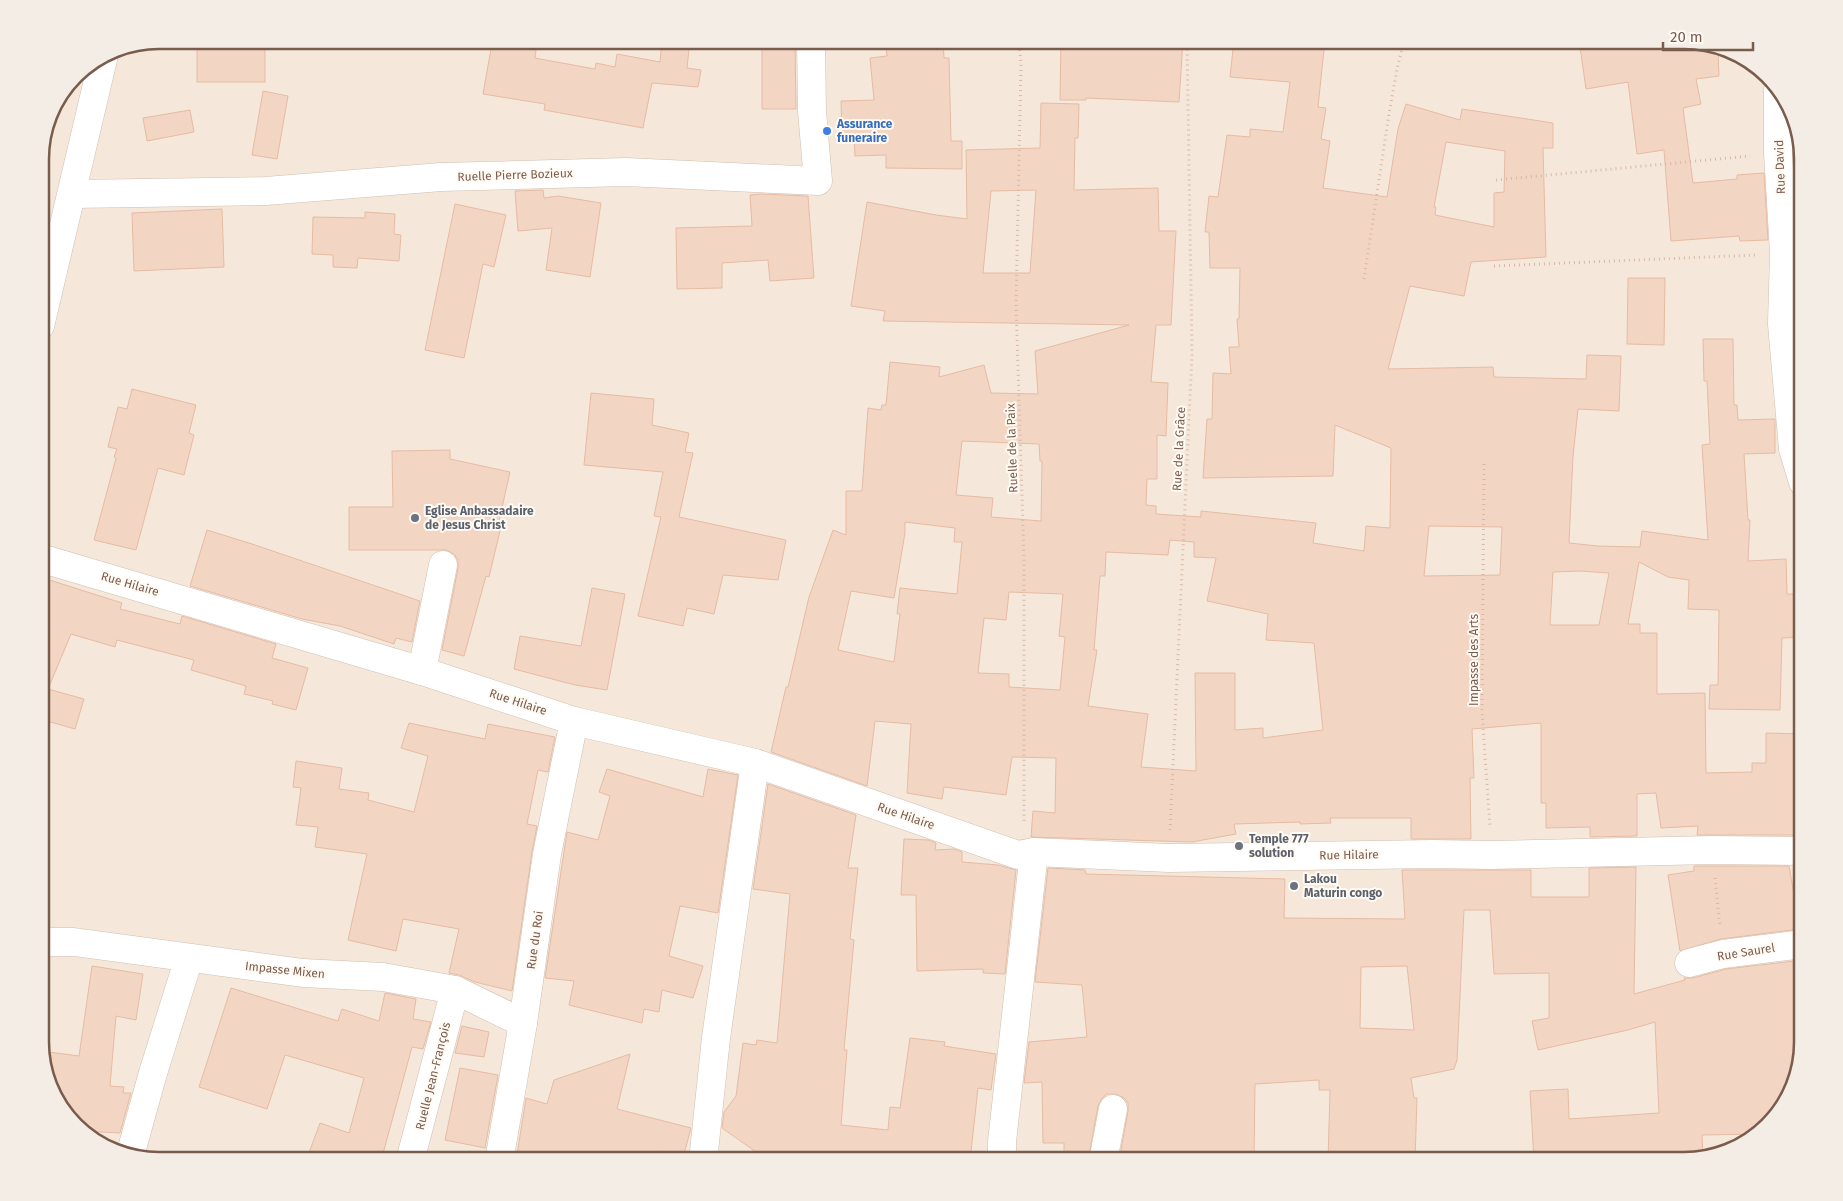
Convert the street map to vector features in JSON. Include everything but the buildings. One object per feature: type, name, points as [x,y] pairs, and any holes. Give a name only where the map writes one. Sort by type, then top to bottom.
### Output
[{"type":"street","name":"Ruelle Pierre Bozieux","points":[[73,194],[266,190],[441,177],[626,172],[818,181],[812,111],[811,49]]},
{"type":"street","points":[[49,286],[62,229],[73,194],[102,65]]},
{"type":"street","name":"Rue David","points":[[1778,102],[1778,153],[1784,253],[1782,324],[1794,452]]},
{"type":"street","name":"Rue Hilaire","points":[[49,561],[422,671],[574,721],[755,763],[1026,853],[1169,858],[1434,854],[1491,855],[1712,850],[1794,851]]},
{"type":"street","points":[[422,671],[443,565]]},
{"type":"street","name":"Rue du Roi","points":[[501,1152],[523,1024],[547,854],[574,721]]},
{"type":"street","points":[[704,1152],[716,1038],[755,763]]},
{"type":"street","points":[[1002,1152],[1026,853]]},
{"type":"street","name":"Impasse Mixen","points":[[49,942],[74,942],[303,973],[383,978],[455,990],[523,1024]]},
{"type":"street","name":"Rue Saurel","points":[[1689,963],[1723,954],[1794,945]]},
{"type":"street","points":[[132,1148],[153,1073],[189,958]]},
{"type":"street","name":"Ruelle Jean-François","points":[[412,1152],[455,990]]},
{"type":"street","points":[[1105,1152],[1113,1109]]},
{"type":"path","name":"Ruelle de la Paix","points":[[1020,49],[1021,66],[1016,303],[1024,560],[1026,853]]},
{"type":"path","name":"Rue de la Grâce","points":[[1169,858],[1192,354],[1186,49]]},
{"type":"path","points":[[1364,279],[1389,114],[1402,49]]},
{"type":"path","points":[[1496,180],[1778,153]]},
{"type":"path","points":[[1494,266],[1784,253]]},
{"type":"path","name":"Impasse des Arts","points":[[1484,464],[1482,712],[1491,855]]},
{"type":"path","points":[[1712,850],[1723,954]]},
{"type":"shaded area","points":[[1684,49],[1719,55],[1745,67],[1762,81],[1786,117],[1793,145],[1794,159],[1794,1042],[1793,1056],[1786,1084],[1776,1103],[1762,1120],[1726,1144],[1698,1151],[1684,1152],[159,1152],[145,1151],[117,1144],[98,1134],[76,1115],[67,1103],[57,1084],[49,1049],[49,152],[57,117],[76,86],[86,76],[110,60],[145,50]]},
{"type":"place","name":"Assurance funeraire","points":[[827,131]]},
{"type":"place","name":"Eglise Anbassadaire de Jesus Christ","points":[[415,518]]},
{"type":"place","name":"Temple 777 solution","points":[[1239,846]]},
{"type":"place","name":"Lakou Maturin congo","points":[[1294,886]]}]
